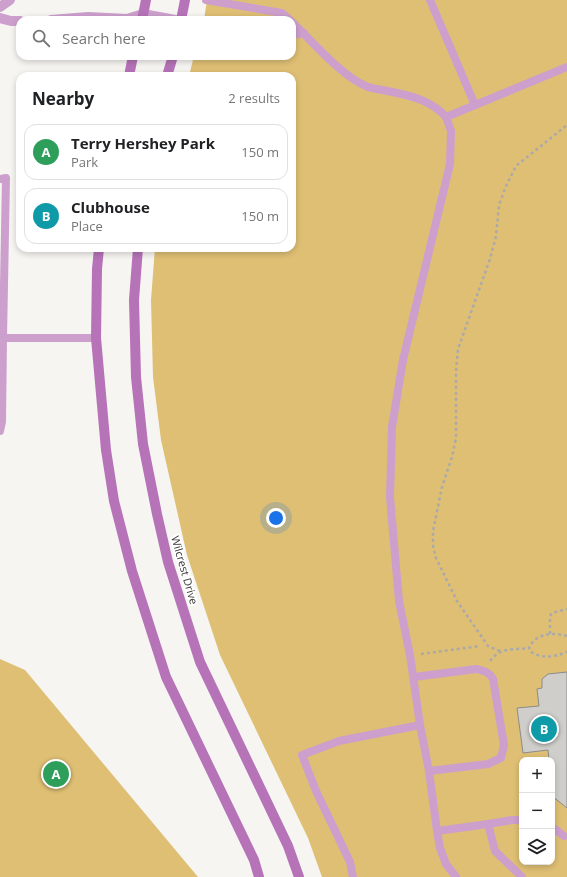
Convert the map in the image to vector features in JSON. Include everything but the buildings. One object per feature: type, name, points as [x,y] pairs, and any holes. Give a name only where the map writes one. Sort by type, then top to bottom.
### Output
[{"type":"main road","points":[[142,16],[146,0]]},
{"type":"main road","points":[[182,16],[185,0]]},
{"type":"main road","points":[[130,72],[132,60]]},
{"type":"main road","points":[[168,72],[171,60]]},
{"type":"main road","points":[[99,252],[97,269],[96,338],[106,450],[114,501],[132,571],[166,677],[250,853],[259,877]]},
{"type":"main road","name":"Wilcrest Drive","points":[[138,252],[134,300],[137,385],[143,444],[168,562],[200,662],[288,846],[299,877]]},
{"type":"street","points":[[0,7],[10,0]]},
{"type":"street","points":[[0,18],[16,21]]},
{"type":"lane","points":[[206,0],[282,13],[285,16]]},
{"type":"lane","points":[[430,0],[475,105]]},
{"type":"lane","points":[[296,26],[322,52],[351,77],[368,87],[413,96],[430,103],[446,116],[451,131],[450,164],[402,360],[392,427],[391,505],[399,601],[414,677],[437,832],[440,848],[446,864],[456,877]]},
{"type":"lane","points":[[296,34],[304,33]]},
{"type":"lane","points":[[446,116],[567,67]]},
{"type":"lane","points":[[0,179],[6,178],[2,273],[2,422],[0,431]]},
{"type":"lane","points":[[2,338],[96,338]]},
{"type":"lane","points":[[414,677],[469,670],[484,671],[490,674],[494,679],[504,745],[501,758],[488,764],[429,771]]},
{"type":"lane","points":[[353,877],[350,862],[316,791],[302,755],[339,741],[420,725]]},
{"type":"lane","points":[[437,832],[519,820]]},
{"type":"lane","points":[[488,824],[496,852],[522,877]]},
{"type":"lane","points":[[554,829],[564,836]]},
{"type":"path","points":[[529,648],[500,651],[488,646],[457,601],[436,558],[433,546],[433,531],[440,494],[452,457],[456,438],[456,371],[458,349],[490,259],[496,236],[499,205],[516,166],[567,125]]},
{"type":"path","points":[[550,634],[550,616],[552,613],[567,609]]},
{"type":"path","points":[[529,648],[532,641],[541,636],[550,634],[567,636]]},
{"type":"path","points":[[410,655],[480,646]]},
{"type":"path","points":[[529,648],[531,652],[537,656],[544,657],[567,652]]},
{"type":"path","points":[[484,671],[495,655],[500,651]]},
{"type":"shaded area","points":[[207,0],[567,0],[567,877],[322,877],[308,838],[220,655],[187,555],[161,440],[153,377],[151,300],[155,252],[296,252],[296,72],[190,72],[193,60],[296,60],[296,16],[205,16]]},
{"type":"shaded area","points":[[0,659],[25,670],[198,877],[0,877]]},
{"type":"place","name":"Clubhouse","points":[[544,729]]},
{"type":"place","name":"Terry Hershey Park","points":[[56,774]]}]
